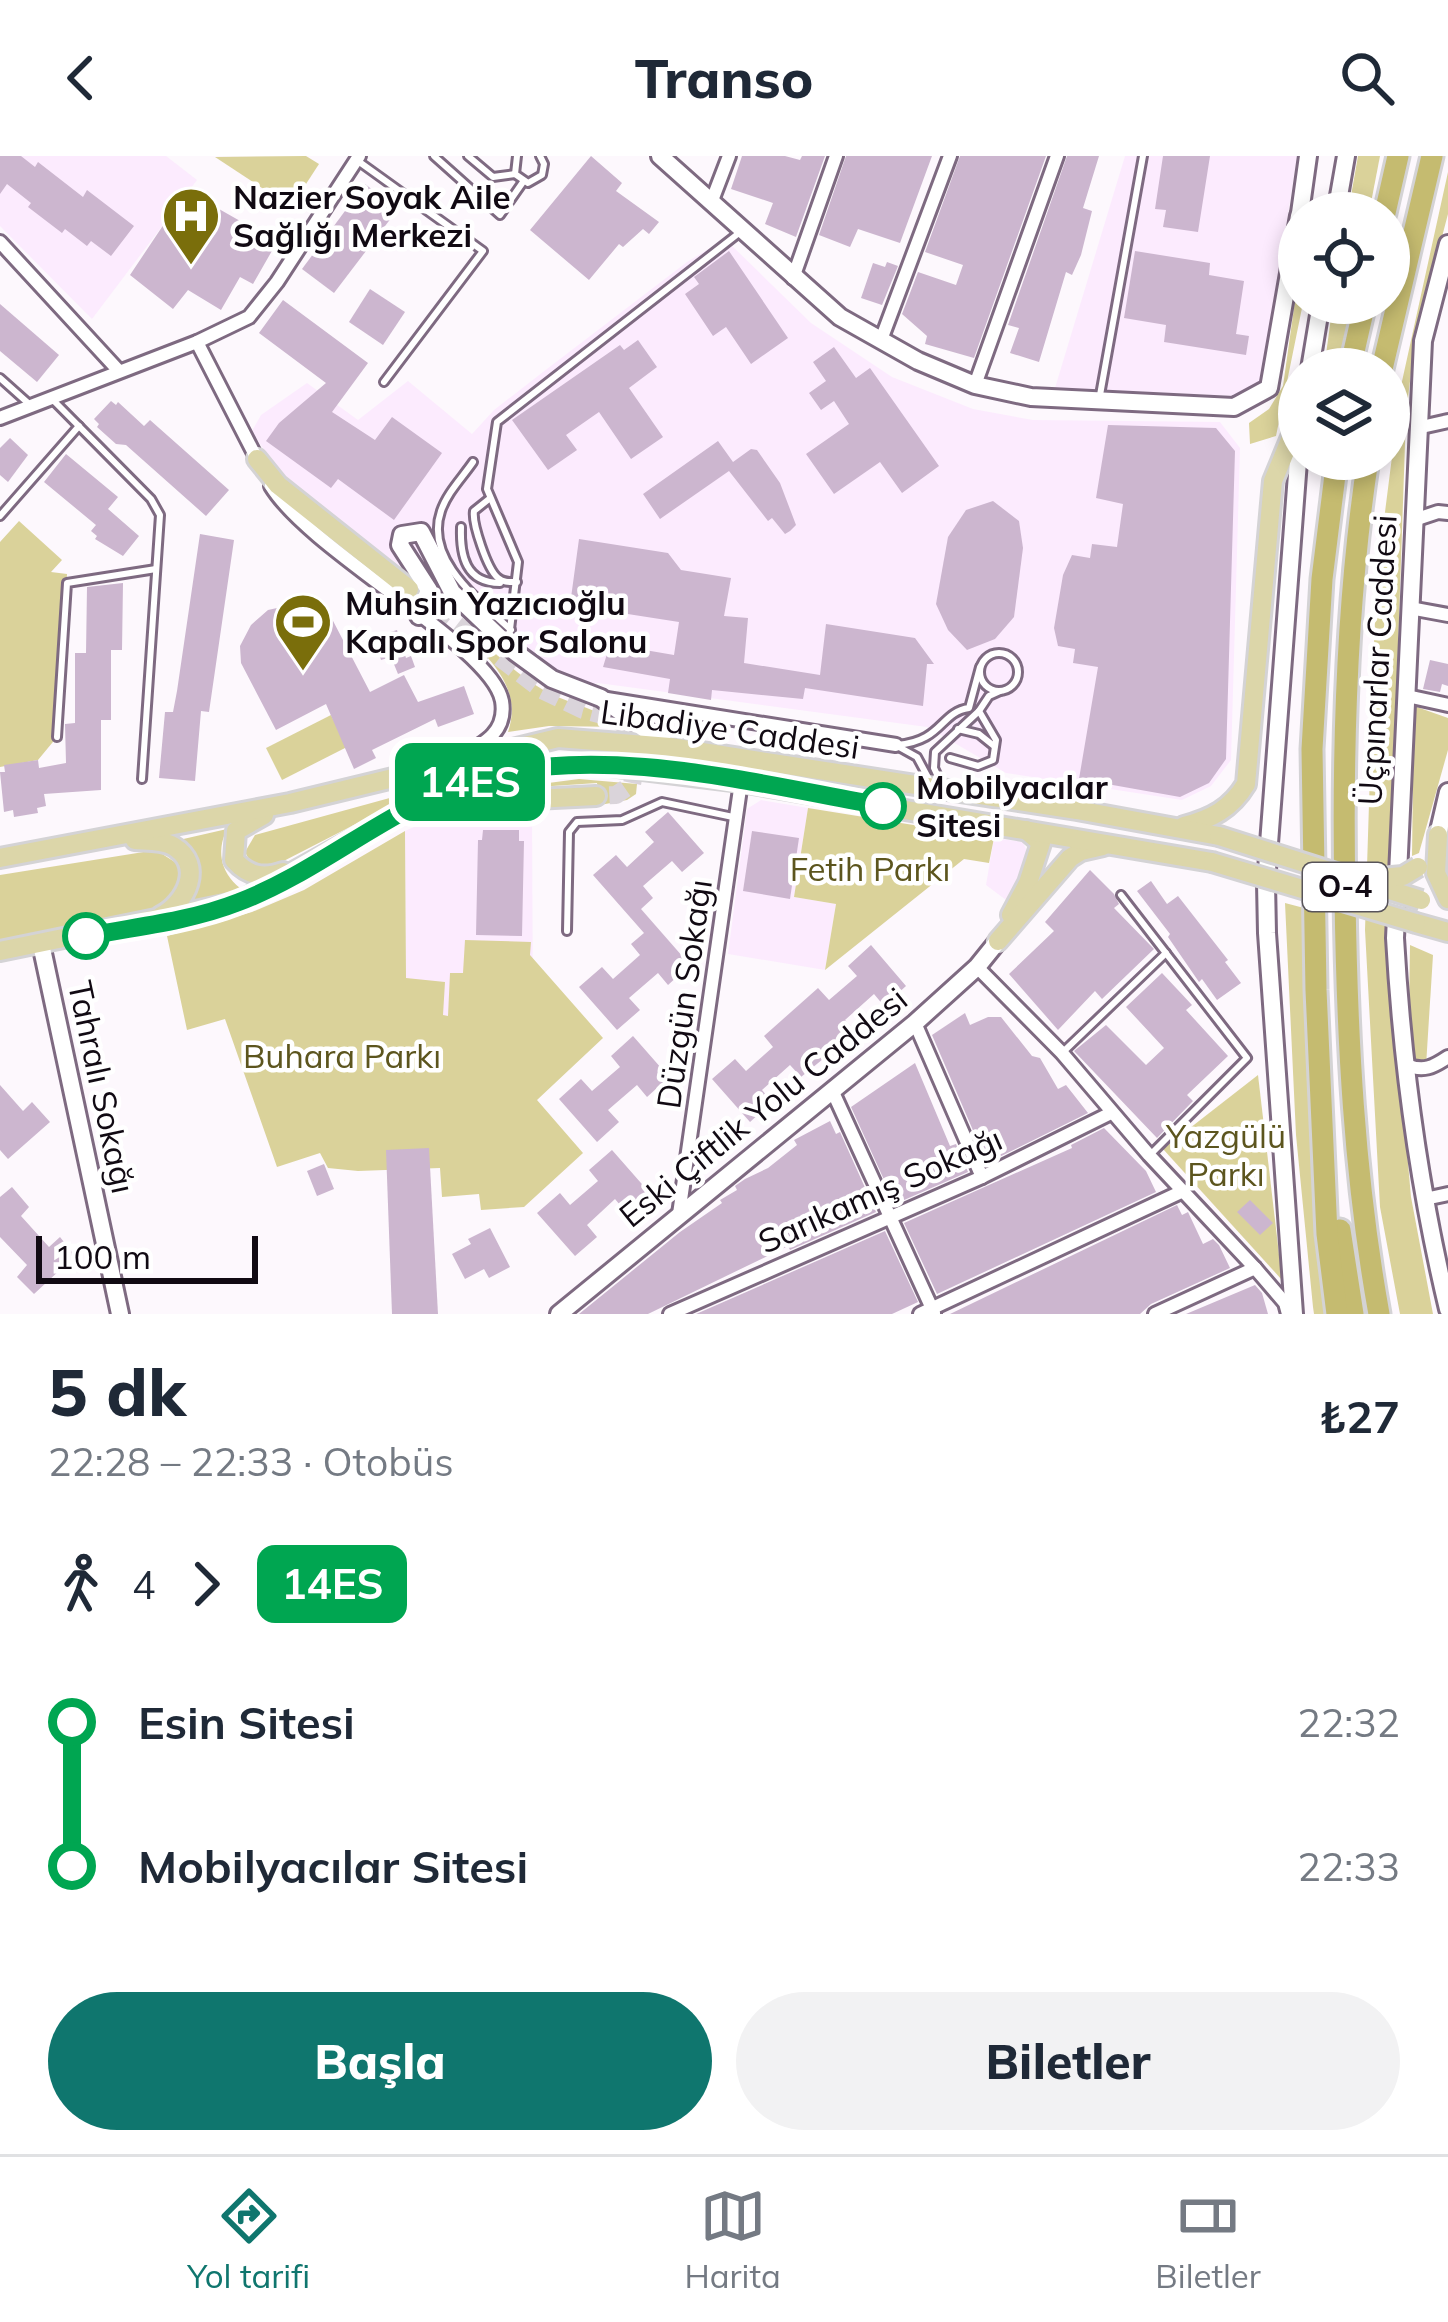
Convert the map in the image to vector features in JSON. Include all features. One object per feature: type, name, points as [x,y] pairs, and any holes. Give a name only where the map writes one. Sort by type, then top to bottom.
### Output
[{"type":"highway","points":[[1390,192],[1399,156]]},
{"type":"highway","points":[[1387,348],[1432,156]]},
{"type":"highway","name":"O-4","points":[[1334,480],[1322,578],[1312,749],[1316,990],[1353,1314]]},
{"type":"highway","name":"O-4","points":[[1366,480],[1346,691],[1344,819],[1352,1080],[1367,1247],[1379,1314]]},
{"type":"highway","points":[[1322,1062],[1327,1234],[1336,1314]]},
{"type":"main road","points":[[257,459],[278,485],[409,589]]},
{"type":"main road","points":[[1180,827],[1209,819],[1238,798],[1246,784],[1264,545],[1278,469]]},
{"type":"main road","name":"Libadiye Caddesi","points":[[0,858],[290,802],[558,738],[670,747],[940,789],[1448,932]]},
{"type":"main road","name":"Libadiye Caddesi","points":[[0,951],[140,926],[239,902],[401,813],[476,780],[551,765],[602,765],[741,782],[1025,829],[1056,824],[1180,827],[1448,909]]},
{"type":"main road","points":[[401,813],[446,803],[596,796]]},
{"type":"main road","points":[[290,802],[236,831],[235,860],[255,875],[272,876],[316,860]]},
{"type":"main road","points":[[1043,892],[1055,866],[1056,824]]},
{"type":"main road","points":[[998,940],[1056,824]]},
{"type":"main road","points":[[1354,879],[1403,876],[1430,854],[1438,835]]},
{"type":"main road","points":[[1438,835],[1436,873],[1448,899]]},
{"type":"main road","points":[[116,838],[171,844],[184,856],[191,876],[186,896],[172,910],[140,926]]},
{"type":"main road","points":[[998,940],[1081,851],[1131,845]]},
{"type":"street","points":[[660,156],[840,317],[974,385],[1031,397],[1234,407],[1269,388],[1280,324]]},
{"type":"street","points":[[711,202],[729,156]]},
{"type":"street","points":[[793,278],[836,156]]},
{"type":"street","points":[[881,340],[950,156]]},
{"type":"street","points":[[974,385],[1057,156]]},
{"type":"street","points":[[1303,192],[1309,156]]},
{"type":"street","points":[[1340,192],[1346,156]]},
{"type":"street","points":[[0,418],[197,342],[249,317],[357,158]]},
{"type":"street","points":[[0,242],[118,370]]},
{"type":"street","name":"Üçpınarlar Caddesi","points":[[1448,244],[1423,341],[1395,938],[1425,1199],[1448,1309]]},
{"type":"street","points":[[197,342],[257,459],[293,516],[475,662],[498,688],[501,723],[496,733],[452,762]]},
{"type":"street","points":[[1417,428],[1448,421]]},
{"type":"street","points":[[1291,1314],[1267,884],[1297,480]]},
{"type":"street","points":[[1414,520],[1438,512],[1448,514]]},
{"type":"street","points":[[419,616],[429,590],[400,545],[402,535],[412,530],[421,532],[428,542],[452,592],[552,679],[602,698],[896,745]]},
{"type":"street","points":[[1410,608],[1448,615]]},
{"type":"street","points":[[1407,695],[1448,705]]},
{"type":"street","points":[[602,698],[670,747]]},
{"type":"street","name":"Düzgün Sokağı","points":[[680,1214],[741,782]]},
{"type":"street","points":[[1438,835],[1447,802]]},
{"type":"street","name":"Eski Çiftlik Yolu Caddesi","points":[[559,1314],[915,1023],[977,967],[998,940]]},
{"type":"street","name":"Tahralı Sokağı","points":[[41,944],[120,1314]]},
{"type":"street","points":[[977,967],[1062,1053],[1291,1314]]},
{"type":"street","points":[[915,1023],[982,1177]]},
{"type":"street","points":[[1406,1065],[1432,1067],[1448,1057]]},
{"type":"street","points":[[832,1090],[929,1312],[1183,1191]]},
{"type":"street","name":"Sarıkamış Sokağı","points":[[670,1314],[982,1177],[1111,1113]]},
{"type":"street","points":[[1425,1199],[1448,1194]]},
{"type":"street","points":[[1155,1314],[1255,1268]]},
{"type":"lane","points":[[434,156],[500,215],[523,182]]},
{"type":"lane","points":[[468,156],[493,176],[514,174],[523,182],[533,182],[542,175],[540,156]]},
{"type":"lane","points":[[1099,401],[1143,156]]},
{"type":"lane","points":[[514,157],[514,174]]},
{"type":"lane","points":[[357,158],[483,251],[384,382]]},
{"type":"lane","points":[[510,638],[518,562],[500,513],[489,499],[487,476],[494,431],[506,412],[742,230]]},
{"type":"lane","points":[[0,378],[30,406]]},
{"type":"lane","points":[[50,398],[151,499],[160,515],[142,779]]},
{"type":"lane","points":[[0,516],[79,426]]},
{"type":"lane","points":[[473,462],[444,505],[439,538],[461,582],[510,638]]},
{"type":"lane","points":[[489,499],[474,511],[473,523],[494,574],[505,582]]},
{"type":"lane","points":[[461,527],[460,550],[468,568],[487,583],[518,582]]},
{"type":"lane","points":[[56,737],[67,583],[156,568]]},
{"type":"lane","points":[[896,745],[931,737],[953,712],[969,708],[987,657],[998,653],[1015,662],[1016,681],[988,696],[979,711],[942,742],[933,759],[940,789]]},
{"type":"lane","points":[[980,667],[984,684],[1000,692]]},
{"type":"lane","points":[[950,758],[984,766],[993,760],[996,740],[979,711]]},
{"type":"lane","points":[[958,729],[979,734],[996,748]]},
{"type":"lane","points":[[896,745],[917,757],[940,789]]},
{"type":"lane","points":[[567,931],[568,837],[577,822],[622,820],[670,802],[736,818]]},
{"type":"lane","points":[[1120,895],[1247,1058],[1149,1155]]},
{"type":"lane","points":[[1062,1053],[1166,953]]},
{"type":"shaded area","points":[[0,156],[166,156],[197,180],[92,319],[0,226]]},
{"type":"shaded area","points":[[1125,156],[1297,156],[1291,192],[1278,192],[1278,279],[1262,382],[1235,396],[1055,388]]},
{"type":"shaded area","points":[[725,239],[811,323],[892,377],[973,409],[1033,420],[1220,422],[1240,448],[1231,760],[1211,786],[1182,800],[1006,773],[927,727],[598,683],[584,686],[572,699],[466,624],[463,614],[282,478],[252,431],[261,415],[307,383],[358,420],[408,381],[472,434],[494,410],[543,372],[687,262]]},
{"type":"shaded area","points":[[761,800],[808,808],[794,897],[836,904],[825,970],[728,954],[747,809]]},
{"type":"shaded area","points":[[532,810],[533,1018],[443,1016],[406,978],[405,831],[436,817]]},
{"type":"shaded area","points":[[994,838],[1023,842],[1029,856],[1022,890],[1010,903],[986,885]]},
{"type":"green space","points":[[306,156],[319,164],[291,207],[215,157]]},
{"type":"green space","points":[[1358,156],[1380,156],[1373,192],[1352,192]]},
{"type":"green space","points":[[1448,172],[1448,214],[1415,339],[1410,381],[1409,348]]},
{"type":"green space","points":[[1292,324],[1299,324],[1294,348],[1288,348]]},
{"type":"green space","points":[[1330,324],[1349,324],[1344,348],[1327,348]]},
{"type":"green space","points":[[1278,394],[1276,436],[1250,444],[1249,423],[1269,409]]},
{"type":"green space","points":[[1389,480],[1404,480],[1388,937],[1411,1197],[1433,1314],[1400,1314],[1380,1207],[1365,930],[1376,583]]},
{"type":"green space","points":[[19,521],[62,560],[51,572],[67,574],[57,737],[38,760],[0,767],[0,542]]},
{"type":"green space","points":[[461,623],[534,684],[624,727],[549,726],[508,732],[511,702],[507,688],[493,663],[461,630]]},
{"type":"green space","points":[[1414,706],[1448,718],[1448,750],[1419,853],[1412,856]]},
{"type":"green space","points":[[331,715],[347,747],[282,780],[266,748]]},
{"type":"green space","points":[[579,779],[637,784],[636,794],[600,805],[597,783],[494,790]]},
{"type":"green space","points":[[426,788],[270,868],[252,865],[245,852],[255,835]]},
{"type":"green space","name":"Fetih Parkı","points":[[808,808],[994,838],[989,863],[964,859],[825,970],[836,904],[794,897]]},
{"type":"green space","points":[[227,829],[223,863],[244,891],[188,910],[198,874],[179,840]]},
{"type":"green space","name":"Buhara Parkı","points":[[405,831],[406,978],[445,982],[443,1015],[448,1016],[450,973],[463,973],[465,940],[531,942],[530,955],[603,1038],[537,1100],[583,1153],[524,1207],[481,1210],[479,1194],[442,1197],[440,1168],[328,1168],[320,1153],[277,1167],[225,1019],[187,1030],[167,936],[252,912],[304,890]]},
{"type":"green space","points":[[156,850],[181,866],[180,891],[158,911],[0,943],[0,875]]},
{"type":"green space","points":[[1285,903],[1304,908],[1309,1069],[1332,1314],[1314,1314],[1313,1307],[1296,1135]]},
{"type":"green space","points":[[1410,945],[1433,955],[1426,1066],[1415,1059],[1409,1013]]},
{"type":"green space","name":"Yazgülü Parkı","points":[[1258,1075],[1282,1280],[1163,1149]]},
{"type":"building","points":[[0,156],[21,156],[35,167],[38,162],[83,197],[87,190],[134,226],[111,256],[91,241],[87,246],[65,229],[62,233],[7,184],[0,194]]},
{"type":"building","points":[[591,156],[622,183],[616,191],[659,222],[649,234],[643,229],[623,247],[619,244],[589,280],[530,230]]},
{"type":"building","points":[[742,156],[800,160],[802,156],[825,156],[796,237],[765,224],[773,203],[731,189]]},
{"type":"building","points":[[846,156],[932,156],[900,243],[858,229],[850,247],[819,235]]},
{"type":"building","points":[[960,156],[1046,156],[974,358],[925,344],[927,336],[902,314],[918,272],[956,285],[963,265],[925,252]]},
{"type":"building","points":[[1067,156],[1099,156],[1083,208],[1092,211],[1081,255],[1072,275],[1066,272],[1039,362],[1010,353],[1019,328],[1008,325]]},
{"type":"building","points":[[1163,156],[1210,156],[1198,232],[1163,227],[1166,210],[1155,209]]},
{"type":"building","points":[[365,184],[398,209],[334,293],[302,269]]},
{"type":"building","points":[[186,191],[197,198],[170,237],[194,253],[219,209],[277,242],[253,284],[240,277],[221,310],[188,290],[173,309],[130,275]]},
{"type":"building","points":[[729,251],[788,338],[751,364],[726,327],[713,336],[685,294],[699,284],[694,277]]},
{"type":"building","points":[[1135,251],[1210,263],[1209,275],[1244,281],[1236,334],[1249,336],[1246,355],[1164,342],[1166,325],[1124,318]]},
{"type":"building","points":[[887,262],[898,266],[882,305],[861,298],[873,263],[885,267]]},
{"type":"building","points":[[370,289],[405,312],[383,345],[349,322]]},
{"type":"building","points":[[283,300],[368,363],[332,412],[375,440],[392,417],[442,453],[394,520],[338,479],[331,488],[266,441],[279,423],[326,383],[259,333]]},
{"type":"building","points":[[0,304],[59,355],[37,382],[0,351]]},
{"type":"building","points":[[638,340],[657,367],[629,388],[663,437],[631,459],[599,412],[566,435],[577,450],[548,470],[512,420],[620,345],[624,350]]},
{"type":"building","points":[[834,347],[856,378],[870,368],[939,466],[902,493],[880,462],[834,494],[806,454],[849,424],[834,401],[821,410],[809,393],[826,381],[813,362]]},
{"type":"building","points":[[111,401],[144,426],[150,420],[229,490],[206,516],[126,445],[116,444],[97,427],[94,419]]},
{"type":"building","points":[[1108,425],[1216,428],[1235,451],[1226,759],[1209,783],[1180,797],[1079,779],[1098,667],[1073,663],[1075,649],[1058,646],[1054,628],[1063,575],[1072,555],[1090,558],[1092,544],[1117,547],[1123,504],[1096,498]]},
{"type":"building","points":[[10,438],[28,455],[8,482],[0,475],[0,448]]},
{"type":"building","points":[[718,441],[733,462],[757,450],[780,483],[796,525],[790,531],[785,534],[772,518],[768,521],[729,471],[660,519],[643,494]]},
{"type":"building","points":[[66,454],[118,497],[108,509],[139,536],[123,556],[95,539],[91,531],[96,525],[44,482]]},
{"type":"building","points":[[993,501],[1019,521],[1023,548],[1014,617],[995,639],[967,650],[948,630],[936,604],[948,537],[966,510]]},
{"type":"building","points":[[200,534],[234,540],[209,712],[201,711],[195,781],[159,778],[165,712],[173,712]]},
{"type":"building","points":[[579,539],[668,553],[681,570],[731,578],[724,616],[748,618],[744,663],[820,675],[826,624],[915,638],[934,664],[927,664],[923,706],[805,688],[803,699],[712,690],[711,700],[668,693],[670,679],[603,667],[610,644],[674,655],[679,622],[570,605]]},
{"type":"building","points":[[123,583],[122,650],[111,650],[111,720],[101,720],[101,790],[44,794],[46,806],[37,808],[38,813],[14,817],[13,810],[4,812],[0,772],[5,772],[4,765],[38,760],[39,768],[66,763],[65,724],[75,723],[75,653],[86,653],[87,587]]},
{"type":"building","name":"Muhsin Yazıcıoğlu Kapalı Spor Salonu","points":[[304,602],[331,617],[370,692],[404,675],[418,702],[464,686],[474,714],[438,727],[435,719],[372,750],[376,758],[354,769],[326,704],[276,730],[241,663],[240,646],[251,625],[268,610]]},
{"type":"building","points":[[397,630],[406,658],[411,656],[415,667],[398,674],[391,657],[381,660],[374,637]]},
{"type":"building","points":[[1430,660],[1448,664],[1448,686],[1442,684],[1440,692],[1423,689]]},
{"type":"building","points":[[668,812],[704,853],[682,872],[672,861],[643,886],[653,898],[641,909],[690,965],[668,985],[658,973],[629,998],[640,1010],[617,1030],[579,987],[602,967],[613,979],[640,955],[631,944],[644,933],[593,875],[616,855],[627,867],[654,842],[645,832]]},
{"type":"building","points":[[483,830],[519,830],[519,841],[524,841],[522,936],[476,935],[478,840]]},
{"type":"building","points":[[752,831],[799,838],[790,899],[743,891]]},
{"type":"building","points":[[1090,870],[1114,894],[1119,904],[1114,908],[1154,949],[1102,999],[1095,991],[1058,1030],[1009,974],[1054,931],[1045,922]]},
{"type":"building","points":[[1151,881],[1167,904],[1178,896],[1241,983],[1217,1000],[1202,979],[1199,982],[1137,891]]},
{"type":"building","points":[[871,945],[906,986],[884,1006],[874,994],[845,1020],[856,1032],[801,1077],[790,1065],[762,1090],[772,1102],[750,1122],[712,1079],[735,1059],[746,1071],[773,1047],[764,1036],[818,988],[829,1000],[857,976],[848,966]]},
{"type":"building","points":[[1162,973],[1192,1005],[1186,1010],[1228,1056],[1187,1095],[1193,1101],[1157,1138],[1074,1051],[1106,1025],[1146,1065],[1164,1048],[1126,1007]]},
{"type":"building","points":[[965,1013],[970,1025],[1001,1017],[1032,1056],[1040,1058],[1058,1089],[1066,1085],[1088,1113],[987,1163],[932,1035]]},
{"type":"building","points":[[633,1036],[669,1077],[647,1097],[637,1085],[608,1110],[619,1122],[597,1142],[559,1099],[581,1079],[592,1091],[620,1067],[611,1056]]},
{"type":"building","points":[[915,1063],[950,1146],[956,1144],[968,1172],[895,1204],[851,1107]]},
{"type":"building","points":[[0,1085],[23,1111],[32,1102],[50,1122],[8,1159],[0,1150]]},
{"type":"building","points":[[830,1121],[836,1134],[840,1132],[876,1212],[790,1250],[788,1246],[648,1314],[579,1314],[722,1203],[737,1190],[735,1186],[797,1145],[794,1140]]},
{"type":"building","points":[[1104,1128],[1146,1171],[1156,1192],[937,1294],[904,1223],[1072,1148]]},
{"type":"building","points":[[429,1148],[438,1314],[392,1314],[386,1150]]},
{"type":"building","points":[[612,1150],[648,1191],[625,1211],[615,1199],[587,1225],[597,1237],[575,1256],[537,1213],[560,1193],[570,1205],[598,1181],[589,1170]]},
{"type":"building","points":[[324,1164],[334,1189],[317,1196],[307,1171]]},
{"type":"building","points":[[12,1187],[29,1207],[21,1216],[49,1247],[60,1237],[75,1256],[34,1294],[17,1277],[27,1265],[0,1237],[0,1197]]},
{"type":"building","points":[[1250,1200],[1273,1223],[1260,1235],[1237,1212]]},
{"type":"building","points":[[1177,1205],[1182,1215],[1188,1212],[1203,1244],[1213,1239],[1219,1245],[1230,1268],[1151,1304],[1140,1314],[950,1314]]},
{"type":"building","points":[[490,1228],[510,1267],[489,1278],[484,1269],[465,1279],[452,1254]]},
{"type":"building","points":[[885,1231],[918,1302],[892,1314],[696,1314]]},
{"type":"building","points":[[1255,1285],[1268,1314],[1186,1314]]},
{"type":"tunnel","points":[[414,592],[542,690],[630,729],[639,749],[632,784],[616,795],[596,796]]},
{"type":"bus line","name":"14ES","points":[[86,936],[239,902],[426,799],[522,769],[602,765],[883,806]]},
{"type":"place","name":"Nazier Soyak Aile Sağlığı Merkezi","points":[[191,267]]},
{"type":"place","name":"Muhsin Yazıcıoğlu Kapalı Spor Salonu","points":[[303,673]]},
{"type":"place","name":"Mobilyacılar Sitesi","points":[[883,806]]}]
